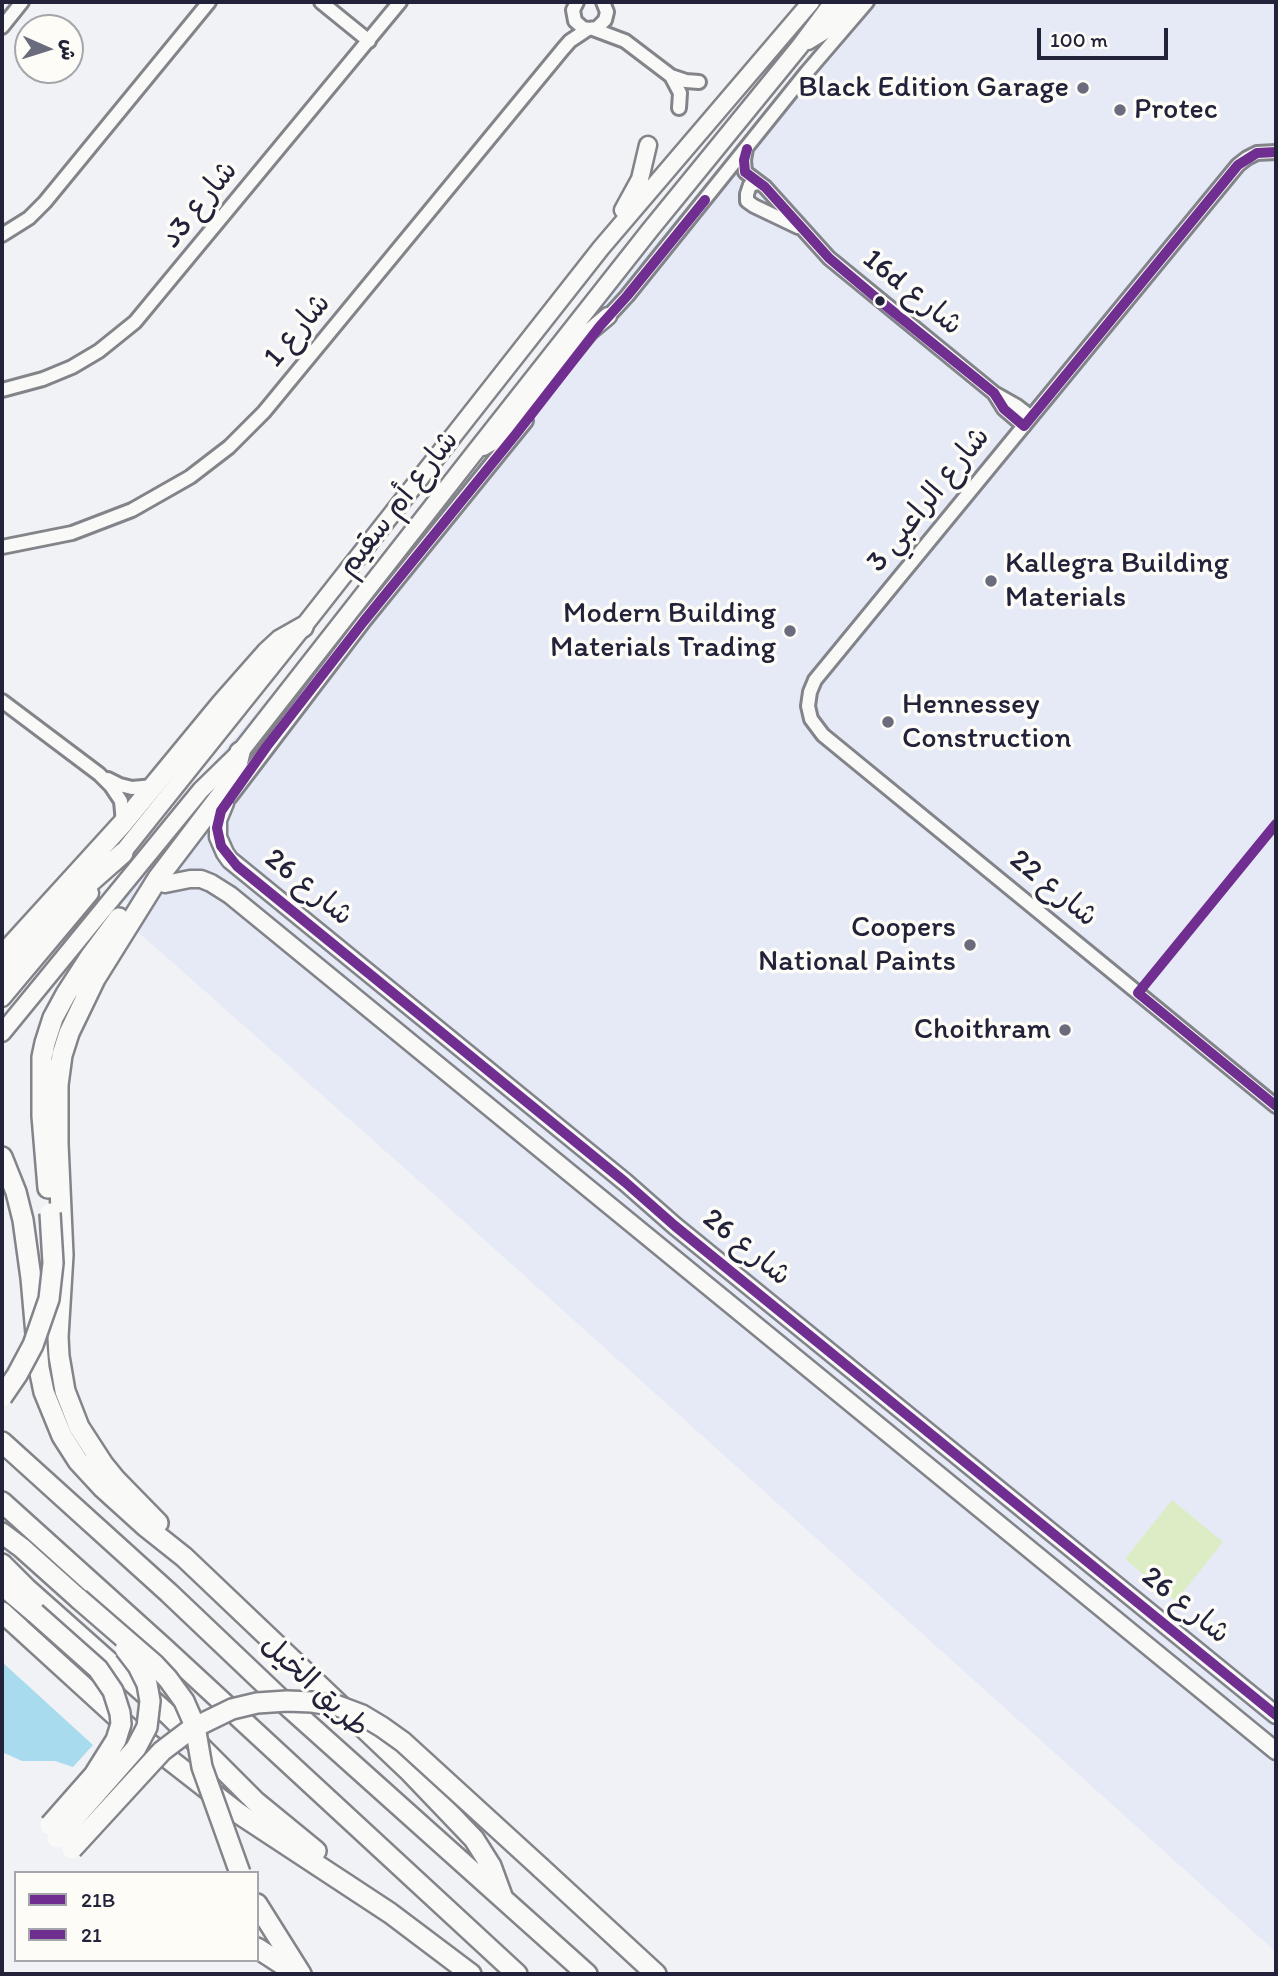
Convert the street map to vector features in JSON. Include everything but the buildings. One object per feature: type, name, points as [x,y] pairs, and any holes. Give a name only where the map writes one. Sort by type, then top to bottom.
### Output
[{"type":"highway","points":[[2,956],[123,823],[267,652],[287,635],[303,627]]},
{"type":"highway","points":[[184,1557],[171,1536],[116,1480],[89,1445],[72,1410],[61,1375],[58,1337],[63,1229],[57,1098],[62,1055],[81,1005],[141,904],[228,786],[236,769],[236,756]]},
{"type":"highway","points":[[2,1397],[25,1361],[39,1331],[47,1308],[53,1272],[41,1074],[42,1057],[53,1018],[90,957],[222,785],[236,756]]},
{"type":"highway","points":[[2,977],[81,890],[123,852]]},
{"type":"highway","points":[[2,1157],[16,1192],[25,1234],[39,1368],[52,1414],[78,1461],[97,1483],[184,1557],[360,1723],[463,1827],[491,1866],[502,1896]]},
{"type":"highway","name":"طريق الخيل","points":[[2,1442],[169,1593],[290,1708],[587,1974]]},
{"type":"highway","points":[[2,1502],[517,1974]]},
{"type":"highway","points":[[2,1534],[22,1548],[169,1679],[184,1701],[195,1726],[202,1766],[239,1871]]},
{"type":"highway","points":[[2,1564],[170,1716],[255,1801],[338,1868],[348,1884]]},
{"type":"highway","points":[[2,1585],[99,1670],[113,1691],[120,1713],[118,1735],[60,1837]]},
{"type":"highway","points":[[60,1837],[136,1748],[147,1727],[150,1710],[147,1684],[138,1666],[79,1599]]},
{"type":"highway","points":[[2,1612],[140,1737],[238,1813],[348,1884],[471,1974]]},
{"type":"highway","points":[[60,1837],[191,1729],[232,1709],[257,1703],[300,1701],[338,1706],[362,1715],[403,1742],[656,1974]]},
{"type":"highway","points":[[259,1908],[299,1974]]},
{"type":"highway","points":[[259,1949],[299,1974]]},
{"type":"main road","points":[[779,38],[797,2]]},
{"type":"main road","name":"شارع أم سقيم","points":[[2,998],[303,627],[601,248],[811,2]]},
{"type":"main road","name":"شارع أم سقيم","points":[[2,1033],[201,790],[236,756],[833,2]]},
{"type":"main road","points":[[800,46],[826,30],[851,2]]},
{"type":"main road","points":[[601,248],[638,186],[648,145]]},
{"type":"main road","points":[[475,452],[502,436],[511,427],[589,332],[608,316]]},
{"type":"main road","name":"شارع 26","points":[[225,803],[218,820],[218,837],[230,860],[1276,1715]]},
{"type":"main road","name":"شارع 26","points":[[165,884],[195,879],[218,887],[1276,1751]]},
{"type":"main road","points":[[372,1012],[374,1003],[382,999],[406,1004]]},
{"type":"main road","points":[[635,1227],[645,1216],[652,1214],[675,1226]]},
{"type":"street","points":[[2,27],[22,2]]},
{"type":"street","points":[[2,235],[21,224],[45,202],[209,2]]},
{"type":"street","points":[[321,2],[369,41]]},
{"type":"street","name":"شارع 3د","points":[[2,390],[43,379],[72,367],[99,351],[135,322],[400,2]]},
{"type":"street","points":[[81,1005],[107,974],[165,884],[364,621],[608,316],[867,2]]},
{"type":"street","points":[[573,7],[579,25],[625,41],[671,76],[680,93],[679,108]]},
{"type":"street","name":"شارع 1","points":[[563,49],[573,7]]},
{"type":"street","points":[[606,8],[625,41]]},
{"type":"street","name":"شارع 1","points":[[2,547],[72,533],[122,514],[151,501],[190,477],[229,447],[264,412],[570,41],[602,24],[606,8]]},
{"type":"street","points":[[671,76],[699,82]]},
{"type":"street","name":"16d شارع","points":[[747,149],[745,172],[759,183],[829,258],[994,393],[1004,410],[1027,421]]},
{"type":"street","name":"شارع الراعبي 3","points":[[808,706],[815,680],[1238,165],[1252,155],[1273,151]]},
{"type":"street","name":"16d شارع","points":[[759,183],[750,185],[747,201],[802,228]]},
{"type":"street","points":[[2,701],[99,774],[116,790],[122,807],[123,823]]},
{"type":"street","name":"شارع 22","points":[[808,706],[811,719],[822,735],[1276,1106]]},
{"type":"street","points":[[99,774],[126,787],[154,786]]},
{"type":"shaded area","points":[[860,2],[1276,2],[1276,1952],[428,1189],[119,915],[128,903],[109,886]]},
{"type":"green space","points":[[1172,1500],[1223,1542],[1176,1601],[1125,1559]]},
{"type":"water","points":[[2,1662],[93,1745],[73,1767],[55,1761],[22,1761],[2,1752]]},
{"type":"transit line","name":"21B","points":[[747,149],[745,172],[765,187],[829,258],[880,301]]},
{"type":"transit line","name":"21","points":[[880,301],[994,393],[1004,409],[1024,426],[1238,165],[1257,153],[1276,152]]},
{"type":"transit line","name":"21B","points":[[705,200],[600,326],[267,746],[221,811],[217,828],[221,846],[237,866],[1276,1715]]},
{"type":"transit line","name":"21B","points":[[1276,824],[1138,993],[1276,1106]]},
{"type":"place","name":"Black Edition Garage","points":[[1083,88]]},
{"type":"place","name":"Protec","points":[[1120,110]]},
{"type":"place","name":"Kallegra Building Materials","points":[[991,581]]},
{"type":"place","name":"Modern Building Materials Trading","points":[[790,631]]},
{"type":"place","name":"Hennessey Construction","points":[[888,722]]},
{"type":"place","name":"Coopers National Paints","points":[[970,945]]},
{"type":"place","name":"Choithram","points":[[1065,1030]]}]
